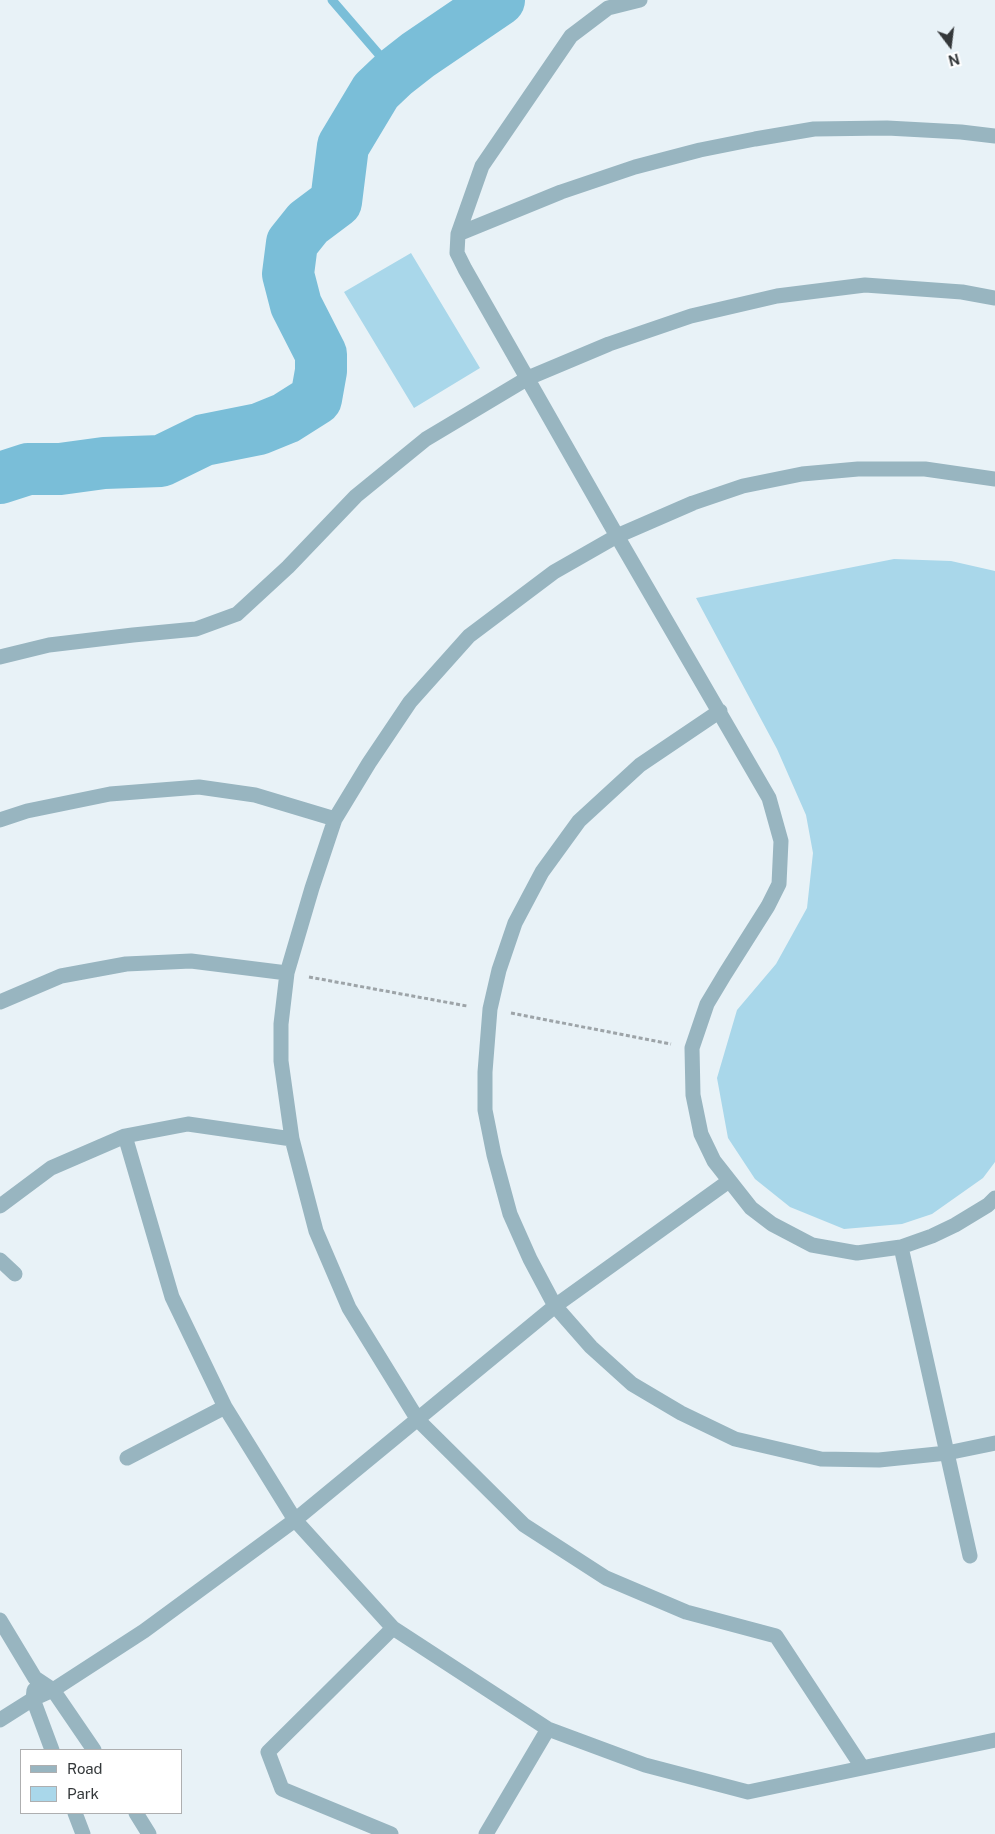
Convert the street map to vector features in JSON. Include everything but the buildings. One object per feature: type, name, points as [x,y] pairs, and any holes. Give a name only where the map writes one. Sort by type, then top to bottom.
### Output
[{"type":"street","points":[[640,0],[608,8],[571,36],[482,166],[458,234],[457,252],[617,536],[769,798],[781,841],[779,884],[768,906],[708,1004],[692,1048],[693,1095],[701,1134],[714,1161],[751,1208],[772,1224],[812,1245],[857,1253],[901,1247],[932,1236],[955,1225],[988,1205],[995,1198]]},
{"type":"street","points":[[458,234],[561,192],[635,167],[700,150],[755,139],[814,129],[887,128],[995,136]]},
{"type":"street","points":[[0,657],[50,645],[196,629],[237,614],[288,567],[356,496],[426,439],[528,378],[609,344],[691,316],[777,296],[865,285],[962,292],[995,298]]},
{"type":"street","points":[[862,1767],[776,1636],[686,1612],[606,1578],[524,1525],[418,1420],[349,1308],[316,1231],[292,1139],[281,1061],[286,973],[335,820],[369,762],[410,702],[470,636],[554,572],[617,536],[693,503],[743,486],[802,474],[858,469],[925,469],[995,479]]},
{"type":"street","points":[[720,711],[640,765],[579,821],[542,872],[515,923],[499,970],[490,1010],[485,1072],[486,1110],[494,1155],[510,1214],[530,1259],[555,1306],[591,1348],[632,1384],[682,1413],[735,1439],[821,1459],[879,1460],[947,1453],[995,1443]]},
{"type":"street","points":[[0,820],[27,811],[110,794],[199,787],[255,795],[335,820]]},
{"type":"street","points":[[0,1002],[61,976],[126,964],[191,961],[286,973]]},
{"type":"street","points":[[0,1206],[51,1168],[125,1136],[188,1124],[292,1139]]},
{"type":"street","points":[[125,1136],[172,1297],[225,1407],[295,1520],[393,1628],[548,1729],[645,1765],[748,1792],[995,1740]]},
{"type":"street","points":[[0,1720],[34,1698],[53,1690],[144,1631],[295,1520],[555,1306],[729,1181]]},
{"type":"street","points":[[901,1247],[970,1556]]},
{"type":"street","points":[[0,1260],[16,1274]]},
{"type":"street","points":[[127,1458],[225,1407]]},
{"type":"street","points":[[0,1620],[35,1678],[53,1690],[93,1749]]},
{"type":"street","points":[[391,1834],[282,1789],[268,1752],[393,1628]]},
{"type":"street","points":[[35,1678],[34,1698],[52,1749]]},
{"type":"street","points":[[486,1834],[548,1729]]},
{"type":"street","points":[[76,1814],[83,1834]]},
{"type":"street","points":[[137,1814],[149,1834]]},
{"type":"green space","points":[[411,253],[480,368],[414,408],[344,292]]},
{"type":"green space","points":[[894,559],[951,561],[995,571],[995,1162],[983,1178],[932,1214],[902,1224],[844,1229],[790,1207],[755,1179],[728,1138],[717,1078],[737,1010],[776,964],[807,908],[813,853],[806,815],[777,749],[696,598]]},
{"type":"waterway","points":[[332,0],[395,73]]},
{"type":"waterway","points":[[0,478],[28,469],[60,469],[104,463],[161,461],[204,440],[259,429],[286,418],[316,399],[321,371],[321,354],[296,305],[288,274],[292,243],[308,223],[336,202],[343,146],[376,91],[418,55],[499,0]]}]
